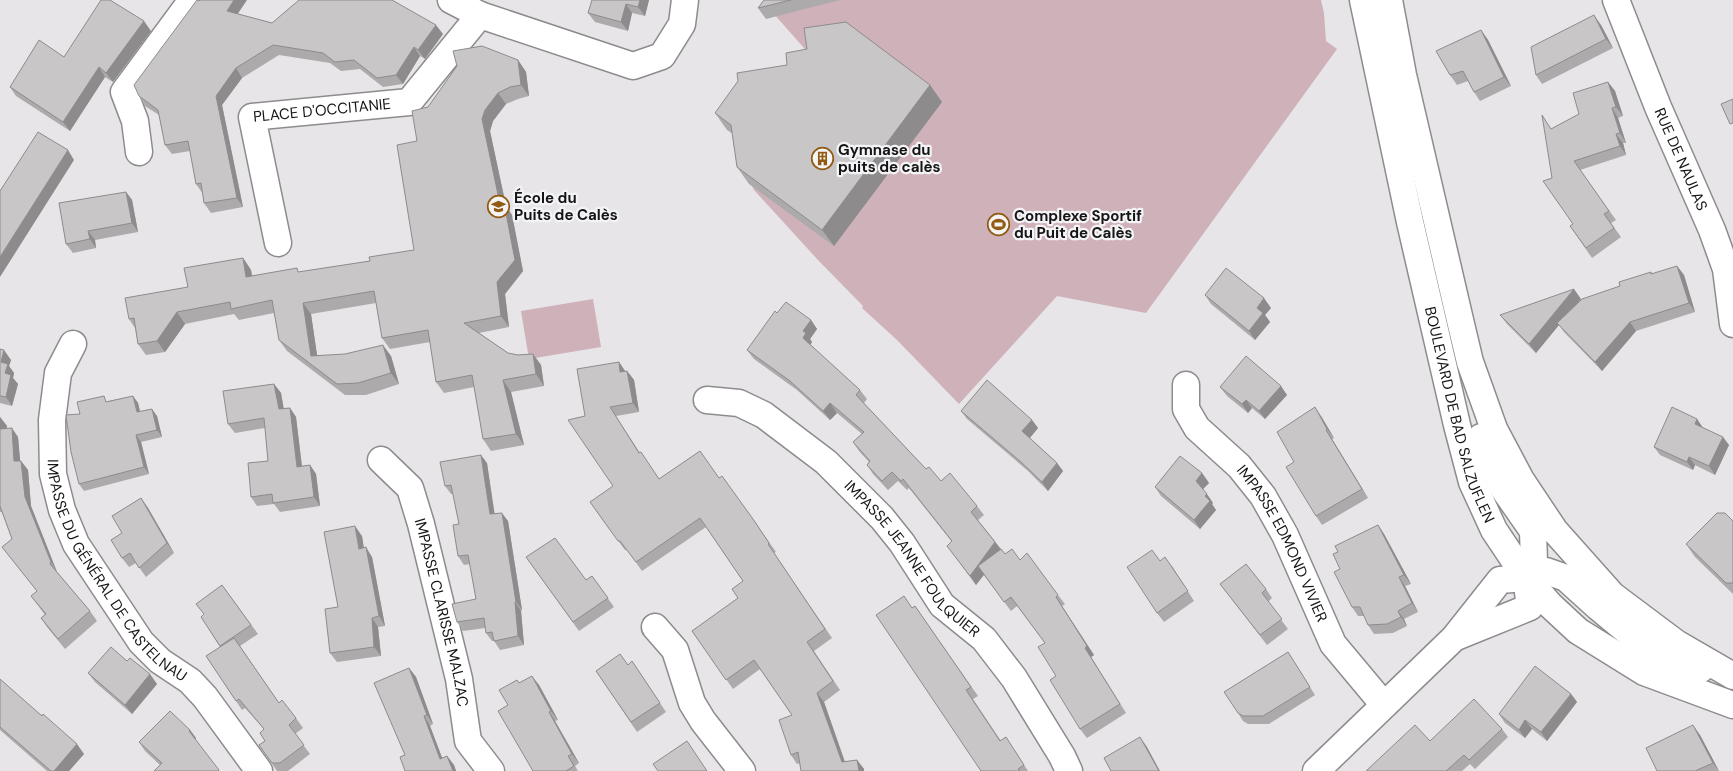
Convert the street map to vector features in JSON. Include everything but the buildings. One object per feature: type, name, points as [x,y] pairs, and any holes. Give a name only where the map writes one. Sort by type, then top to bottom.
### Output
[{"type":"street","points":[[139,152],[135,121],[124,92],[192,0]]},
{"type":"street","points":[[450,0],[480,15],[633,66],[662,56],[682,24],[685,0]]},
{"type":"street","name":"BOULEVARD DE BAD SALZUFLEN","points":[[1363,0],[1410,222],[1457,425],[1472,482],[1494,530],[1526,578],[1550,605],[1578,631],[1644,672],[1733,706]]},
{"type":"street","name":"BOULEVARD DE BAD SALZUFLEN","points":[[1389,0],[1403,75],[1470,362],[1494,429],[1521,480],[1556,531],[1612,595],[1676,643],[1733,677]]},
{"type":"street","name":"RUE DE NAULAS","points":[[1616,0],[1658,107],[1712,230],[1726,269],[1733,324]]},
{"type":"street","name":"PLACE D'OCCITANIE","points":[[278,243],[252,117],[409,102],[480,15]]},
{"type":"street","name":"IMPASSE DU GÉNÉRAL DE CASTELNAU","points":[[73,344],[58,373],[52,420],[53,474],[62,510],[76,544],[141,642],[160,661],[190,682],[205,697],[259,771]]},
{"type":"street","points":[[1470,362],[1482,442],[1503,488],[1532,531],[1534,562],[1526,578]]},
{"type":"street","name":"IMPASSE EDMOND VIVIER","points":[[1186,385],[1186,409],[1197,428],[1239,466],[1263,496],[1285,535],[1333,644],[1384,706]]},
{"type":"street","name":"IMPASSE JEANNE FOULQUIER","points":[[707,400],[739,403],[764,415],[826,462],[882,518],[902,543],[942,605],[984,639],[1014,678],[1062,756],[1069,771]]},
{"type":"street","name":"IMPASSE CLARISSE MALZAC","points":[[381,460],[410,488],[421,524],[458,679],[468,741],[491,771]]},
{"type":"street","points":[[1316,771],[1454,638],[1500,580],[1526,578],[1546,571],[1566,578],[1657,656],[1733,677]]},
{"type":"street","points":[[655,627],[675,650],[692,703],[703,721],[742,771]]},
{"type":"shaded area","name":"Complexe Sportif du Puit de Calès","points":[[771,0],[1321,0],[1326,41],[1337,49],[1146,313],[1057,296],[959,404],[897,340],[862,308],[863,306],[754,190],[733,145],[738,118],[812,57],[766,5]]},
{"type":"shaded area","points":[[593,299],[601,347],[529,359],[521,311]]},
{"type":"place","name":"Gymnase du puits de calès","points":[[822,159]]},
{"type":"place","name":"École du Puits de Calès","points":[[498,207]]},
{"type":"place","name":"Complexe Sportif du Puit de Calès","points":[[998,225]]}]
